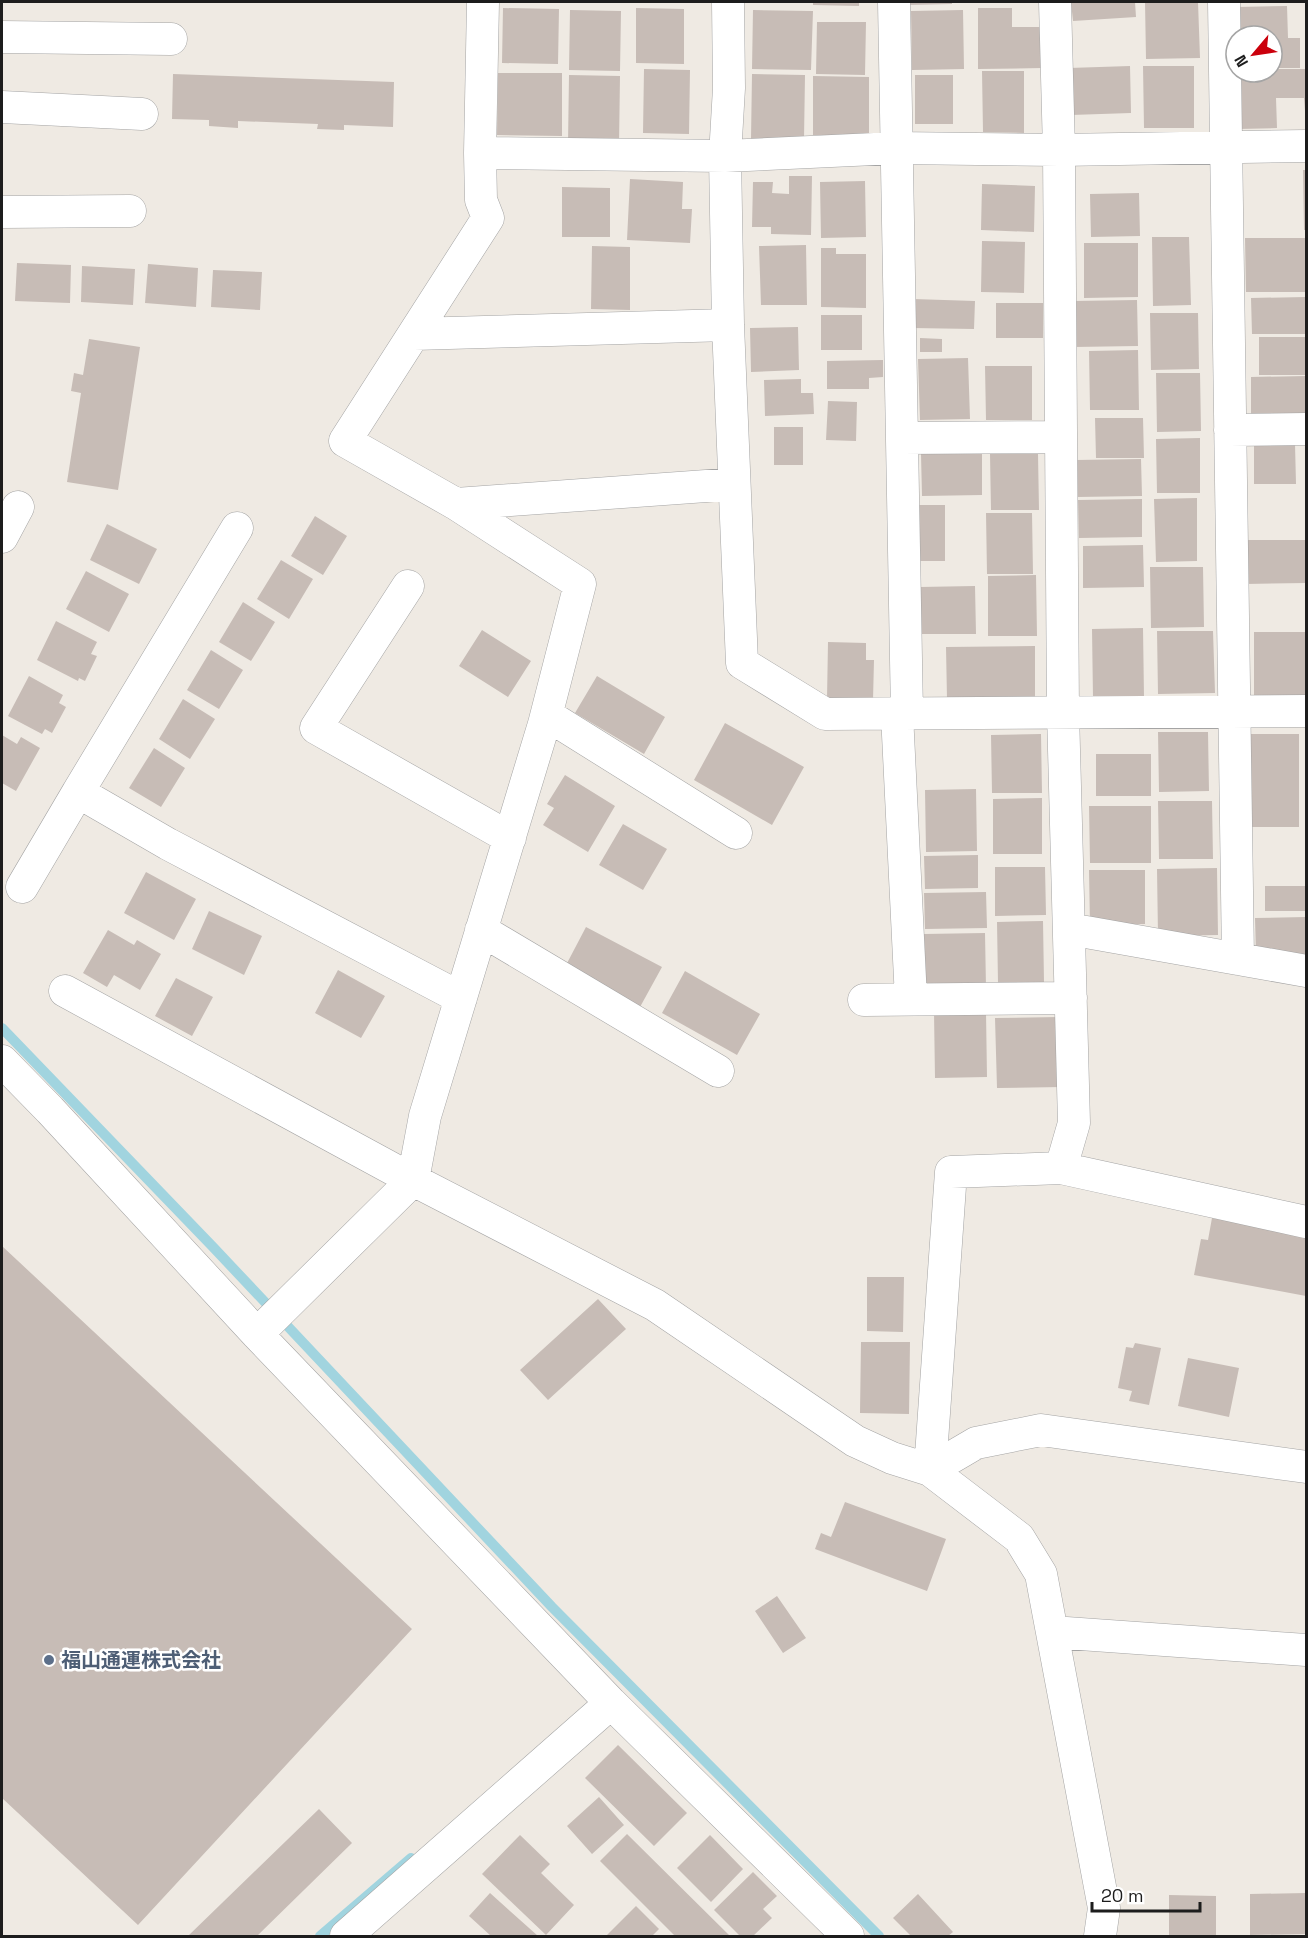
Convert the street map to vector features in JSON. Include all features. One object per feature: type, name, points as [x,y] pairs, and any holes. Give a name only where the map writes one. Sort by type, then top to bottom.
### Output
[{"type":"street","points":[[270,1321],[413,1180],[425,1116],[547,715],[580,584],[456,504],[345,441],[488,218],[482,200],[480,153],[483,2],[504,2]]},
{"type":"street","points":[[728,2],[729,88],[725,156],[728,325],[742,663],[825,714],[1306,711]]},
{"type":"street","points":[[894,2],[902,438],[902,714],[911,999]]},
{"type":"street","points":[[1055,2],[1059,150],[1063,712],[1074,1123],[1061,1168]]},
{"type":"street","points":[[1224,2],[1238,959]]},
{"type":"street","points":[[2,37],[171,39]]},
{"type":"street","points":[[2,107],[142,114]]},
{"type":"street","points":[[480,153],[725,156],[896,148],[1059,150],[1306,146]]},
{"type":"street","points":[[2,212],[130,211]]},
{"type":"street","points":[[414,334],[728,325]]},
{"type":"street","points":[[1230,430],[1306,429]]},
{"type":"street","points":[[902,438],[1061,437]]},
{"type":"street","points":[[456,504],[734,484]]},
{"type":"street","points":[[2,537],[18,507]]},
{"type":"street","points":[[22,887],[237,528]]},
{"type":"street","points":[[408,586],[316,728],[510,838]]},
{"type":"street","points":[[547,715],[736,833]]},
{"type":"street","points":[[78,792],[168,844],[461,998]]},
{"type":"street","points":[[1069,929],[1306,971]]},
{"type":"street","points":[[482,930],[718,1071]]},
{"type":"street","points":[[65,991],[413,1180],[655,1305],[855,1441],[892,1458],[930,1470],[1019,1538],[1041,1574],[1104,1908],[1100,1936]]},
{"type":"street","points":[[864,1000],[1071,998]]},
{"type":"street","points":[[2,1061],[270,1321],[611,1702],[848,1936]]},
{"type":"street","points":[[930,1470],[951,1172],[1061,1168],[1306,1222]]},
{"type":"street","points":[[930,1470],[976,1443],[1041,1430],[1306,1467]]},
{"type":"street","points":[[1052,1632],[1306,1650]]},
{"type":"street","points":[[346,1936],[611,1702]]},
{"type":"building","points":[[813,2],[859,2],[859,6],[813,5]]},
{"type":"building","points":[[907,2],[952,2],[952,4],[907,5]]},
{"type":"building","points":[[1071,2],[1135,2],[1136,17],[1073,21]]},
{"type":"building","points":[[1145,2],[1198,2],[1200,58],[1146,59]]},
{"type":"building","points":[[1287,6],[1288,38],[1300,38],[1300,68],[1284,68],[1284,24],[1238,24],[1237,7]]},
{"type":"building","points":[[503,8],[559,9],[558,64],[502,63]]},
{"type":"building","points":[[636,8],[684,9],[684,64],[636,63]]},
{"type":"building","points":[[978,8],[1012,8],[1012,27],[1041,27],[1042,68],[978,69]]},
{"type":"building","points":[[570,10],[621,11],[620,71],[569,70]]},
{"type":"building","points":[[753,10],[813,11],[811,70],[752,69]]},
{"type":"building","points":[[963,10],[964,69],[912,70],[911,11]]},
{"type":"building","points":[[817,22],[866,22],[865,75],[816,74]]},
{"type":"building","points":[[1130,66],[1131,113],[1071,115],[1069,68]]},
{"type":"building","points":[[1143,66],[1194,66],[1194,128],[1144,128]]},
{"type":"building","points":[[644,69],[690,70],[689,134],[643,133]]},
{"type":"building","points":[[1284,69],[1306,69],[1306,111],[1304,98],[1276,98],[1277,128],[1238,129],[1237,84],[1284,84]]},
{"type":"building","points":[[982,71],[1024,71],[1024,133],[983,132]]},
{"type":"building","points":[[498,73],[562,73],[562,136],[497,135]]},
{"type":"building","points":[[173,74],[394,82],[393,127],[344,125],[344,130],[317,129],[318,124],[238,121],[238,128],[209,126],[209,120],[172,119]]},
{"type":"building","points":[[752,74],[805,75],[804,139],[751,139]]},
{"type":"building","points":[[569,75],[620,76],[619,145],[568,144]]},
{"type":"building","points":[[915,75],[953,75],[953,124],[915,124]]},
{"type":"building","points":[[813,76],[869,77],[869,135],[813,135]]},
{"type":"building","points":[[1303,170],[1306,170],[1306,230],[1304,230]]},
{"type":"building","points":[[789,176],[812,176],[811,235],[771,234],[771,227],[752,227],[753,182],[773,182],[772,193],[789,194]]},
{"type":"building","points":[[630,179],[683,182],[682,209],[692,209],[690,243],[627,240]]},
{"type":"building","points":[[865,181],[866,237],[821,238],[820,182]]},
{"type":"building","points":[[982,184],[1035,186],[1034,232],[981,230]]},
{"type":"building","points":[[562,187],[610,188],[610,237],[562,237]]},
{"type":"building","points":[[1139,193],[1140,236],[1091,237],[1090,194]]},
{"type":"building","points":[[1152,237],[1189,237],[1191,305],[1153,306]]},
{"type":"building","points":[[1245,238],[1305,238],[1305,292],[1246,292]]},
{"type":"building","points":[[982,241],[1025,242],[1024,293],[981,292]]},
{"type":"building","points":[[1084,243],[1138,243],[1138,297],[1084,298]]},
{"type":"building","points":[[806,245],[807,305],[761,305],[759,246]]},
{"type":"building","points":[[592,246],[630,247],[630,310],[591,309]]},
{"type":"building","points":[[821,248],[836,248],[836,254],[866,254],[866,308],[821,307]]},
{"type":"building","points":[[17,263],[71,265],[70,303],[15,301]]},
{"type":"building","points":[[148,264],[198,268],[196,307],[145,303]]},
{"type":"building","points":[[82,266],[135,269],[133,305],[81,302]]},
{"type":"building","points":[[213,270],[262,272],[260,310],[211,307]]},
{"type":"building","points":[[1306,297],[1306,334],[1252,334],[1251,298]]},
{"type":"building","points":[[913,299],[975,301],[974,329],[912,328]]},
{"type":"building","points":[[1137,300],[1138,346],[1074,347],[1073,301]]},
{"type":"building","points":[[996,303],[1043,303],[1043,338],[996,338]]},
{"type":"building","points":[[1150,313],[1198,313],[1199,369],[1151,370]]},
{"type":"building","points":[[821,315],[862,315],[862,350],[821,350]]},
{"type":"building","points":[[798,327],[799,370],[751,372],[750,328]]},
{"type":"building","points":[[1259,337],[1306,337],[1306,375],[1259,375]]},
{"type":"building","points":[[920,338],[942,339],[942,352],[920,352]]},
{"type":"building","points":[[89,339],[140,347],[118,490],[67,482],[81,393],[71,391],[74,373],[83,375]]},
{"type":"building","points":[[1138,350],[1139,410],[1090,410],[1089,351]]},
{"type":"building","points":[[968,358],[970,419],[920,420],[918,359]]},
{"type":"building","points":[[883,360],[883,377],[869,378],[869,389],[827,389],[827,361]]},
{"type":"building","points":[[985,366],[1032,366],[1032,420],[986,420]]},
{"type":"building","points":[[1156,373],[1200,373],[1201,431],[1157,432]]},
{"type":"building","points":[[1306,376],[1306,415],[1251,415],[1251,377]]},
{"type":"building","points":[[801,379],[801,393],[813,393],[814,414],[765,416],[764,380]]},
{"type":"building","points":[[828,401],[857,402],[856,441],[826,440]]},
{"type":"building","points":[[1095,418],[1143,418],[1144,458],[1096,458]]},
{"type":"building","points":[[774,427],[803,427],[803,465],[774,465]]},
{"type":"building","points":[[1200,438],[1200,493],[1157,493],[1156,439]]},
{"type":"building","points":[[1254,444],[1295,444],[1296,484],[1254,484]]},
{"type":"building","points":[[982,453],[982,495],[922,496],[921,454]]},
{"type":"building","points":[[990,454],[1038,454],[1039,510],[991,510]]},
{"type":"building","points":[[1141,459],[1142,496],[1077,497],[1076,460]]},
{"type":"building","points":[[1197,498],[1197,561],[1156,562],[1154,499]]},
{"type":"building","points":[[1142,499],[1142,537],[1079,538],[1078,500]]},
{"type":"building","points":[[911,505],[945,505],[945,561],[912,561]]},
{"type":"building","points":[[986,513],[1032,513],[1033,574],[987,574]]},
{"type":"building","points":[[315,516],[347,536],[323,575],[291,556]]},
{"type":"building","points":[[107,524],[157,549],[139,584],[90,560]]},
{"type":"building","points":[[1245,540],[1306,540],[1306,583],[1245,584]]},
{"type":"building","points":[[1143,545],[1144,587],[1083,588],[1083,546]]},
{"type":"building","points":[[281,560],[313,579],[289,619],[257,599]]},
{"type":"building","points":[[1150,567],[1203,567],[1204,627],[1151,628]]},
{"type":"building","points":[[86,571],[129,594],[109,632],[66,609]]},
{"type":"building","points":[[1036,575],[1037,636],[988,636],[988,576]]},
{"type":"building","points":[[975,586],[976,634],[921,634],[920,587]]},
{"type":"building","points":[[243,602],[275,622],[251,661],[219,642]]},
{"type":"building","points":[[56,621],[97,642],[91,654],[97,656],[85,681],[79,678],[78,681],[37,660]]},
{"type":"building","points":[[1143,628],[1144,697],[1093,698],[1092,629]]},
{"type":"building","points":[[482,630],[531,661],[508,697],[459,666]]},
{"type":"building","points":[[1157,631],[1213,631],[1215,693],[1158,694]]},
{"type":"building","points":[[1254,632],[1306,632],[1306,701],[1254,701]]},
{"type":"building","points":[[828,642],[866,643],[866,660],[874,660],[873,700],[827,699]]},
{"type":"building","points":[[1035,646],[1035,698],[947,699],[946,647]]},
{"type":"building","points":[[211,650],[243,670],[219,709],[187,690]]},
{"type":"building","points":[[29,676],[63,695],[59,703],[66,707],[52,733],[45,729],[42,734],[8,716]]},
{"type":"building","points":[[597,676],[665,717],[644,754],[575,713]]},
{"type":"building","points":[[183,699],[215,719],[190,759],[159,739]]},
{"type":"building","points":[[725,723],[804,767],[772,825],[694,780]]},
{"type":"building","points":[[1158,732],[1208,732],[1209,791],[1159,792]]},
{"type":"building","points":[[1041,734],[1042,793],[992,793],[991,735]]},
{"type":"building","points":[[1250,734],[1299,734],[1299,827],[1250,827]]},
{"type":"building","points":[[2,735],[17,744],[21,737],[40,748],[16,791],[2,783]]},
{"type":"building","points":[[154,748],[185,768],[161,807],[129,788]]},
{"type":"building","points":[[1096,754],[1151,754],[1151,796],[1096,796]]},
{"type":"building","points":[[565,775],[615,806],[588,852],[543,825],[554,808],[547,804]]},
{"type":"building","points":[[976,789],[977,851],[926,852],[925,790]]},
{"type":"building","points":[[1042,798],[1042,854],[993,854],[993,799]]},
{"type":"building","points":[[1158,801],[1212,801],[1213,859],[1159,859]]},
{"type":"building","points":[[1089,806],[1151,806],[1151,863],[1090,863]]},
{"type":"building","points":[[623,824],[667,849],[643,890],[599,865]]},
{"type":"building","points":[[978,855],[978,888],[925,889],[924,856]]},
{"type":"building","points":[[995,867],[1045,867],[1046,915],[995,916]]},
{"type":"building","points":[[1217,868],[1218,935],[1158,936],[1157,869]]},
{"type":"building","points":[[1089,870],[1145,870],[1145,924],[1090,925]]},
{"type":"building","points":[[146,872],[196,899],[174,940],[124,913]]},
{"type":"building","points":[[1265,886],[1306,886],[1306,911],[1265,911]]},
{"type":"building","points":[[986,892],[987,928],[925,929],[924,893]]},
{"type":"building","points":[[209,911],[262,936],[244,975],[192,949]]},
{"type":"building","points":[[1306,917],[1306,954],[1256,954],[1255,918]]},
{"type":"building","points":[[1043,921],[1044,982],[998,983],[997,922]]},
{"type":"building","points":[[586,927],[662,967],[640,1007],[565,967]]},
{"type":"building","points":[[108,930],[134,945],[137,940],[161,954],[140,990],[114,975],[107,987],[83,973]]},
{"type":"building","points":[[985,933],[986,988],[925,989],[924,934]]},
{"type":"building","points":[[338,970],[385,996],[361,1038],[315,1013]]},
{"type":"building","points":[[685,971],[760,1014],[737,1055],[662,1013]]},
{"type":"building","points":[[176,978],[213,997],[192,1036],[155,1016]]},
{"type":"building","points":[[934,1012],[986,1012],[987,1077],[935,1078]]},
{"type":"building","points":[[1059,1017],[1061,1087],[997,1088],[995,1018]]},
{"type":"building","points":[[1212,1218],[1306,1236],[1306,1296],[1194,1275],[1201,1239],[1208,1240]]},
{"type":"building","points":[[2,1246],[412,1629],[138,1925],[2,1798]]},
{"type":"building","points":[[867,1277],[904,1277],[903,1332],[867,1331]]},
{"type":"building","points":[[598,1299],[626,1329],[548,1400],[520,1370]]},
{"type":"building","points":[[861,1342],[910,1342],[909,1414],[860,1413]]},
{"type":"building","points":[[1135,1343],[1161,1348],[1149,1405],[1129,1401],[1132,1391],[1118,1388],[1126,1347],[1133,1348]]},
{"type":"building","points":[[1188,1358],[1239,1368],[1229,1417],[1178,1406]]},
{"type":"building","points":[[845,1502],[946,1539],[927,1591],[815,1549],[821,1533],[831,1537]]},
{"type":"building","points":[[777,1596],[806,1638],[783,1653],[755,1611]]},
{"type":"building","points":[[618,1745],[687,1813],[654,1846],[585,1778]]},
{"type":"building","points":[[599,1797],[624,1825],[592,1854],[567,1826]]},
{"type":"building","points":[[319,1809],[352,1843],[257,1936],[188,1936]]},
{"type":"building","points":[[627,1834],[730,1936],[675,1936],[600,1861]]},
{"type":"building","points":[[520,1835],[550,1864],[541,1873],[574,1905],[546,1935],[482,1874]]},
{"type":"building","points":[[710,1835],[743,1869],[711,1902],[677,1868]]},
{"type":"building","points":[[753,1872],[777,1896],[763,1909],[772,1918],[753,1936],[740,1936],[714,1910]]},
{"type":"building","points":[[490,1893],[538,1936],[491,1936],[469,1916]]},
{"type":"building","points":[[1306,1893],[1306,1934],[1250,1935],[1250,1894]]},
{"type":"building","points":[[918,1894],[953,1932],[948,1936],[911,1936],[893,1918]]},
{"type":"building","points":[[1169,1895],[1216,1896],[1216,1936],[1169,1936]]},
{"type":"building","points":[[636,1906],[659,1929],[652,1936],[606,1936]]},
{"type":"waterway","points":[[2,1028],[213,1247],[552,1607],[879,1936]]},
{"type":"waterway","points":[[320,1936],[411,1858]]},
{"type":"place","name":"福山通運株式会社","points":[[49,1660]]}]
